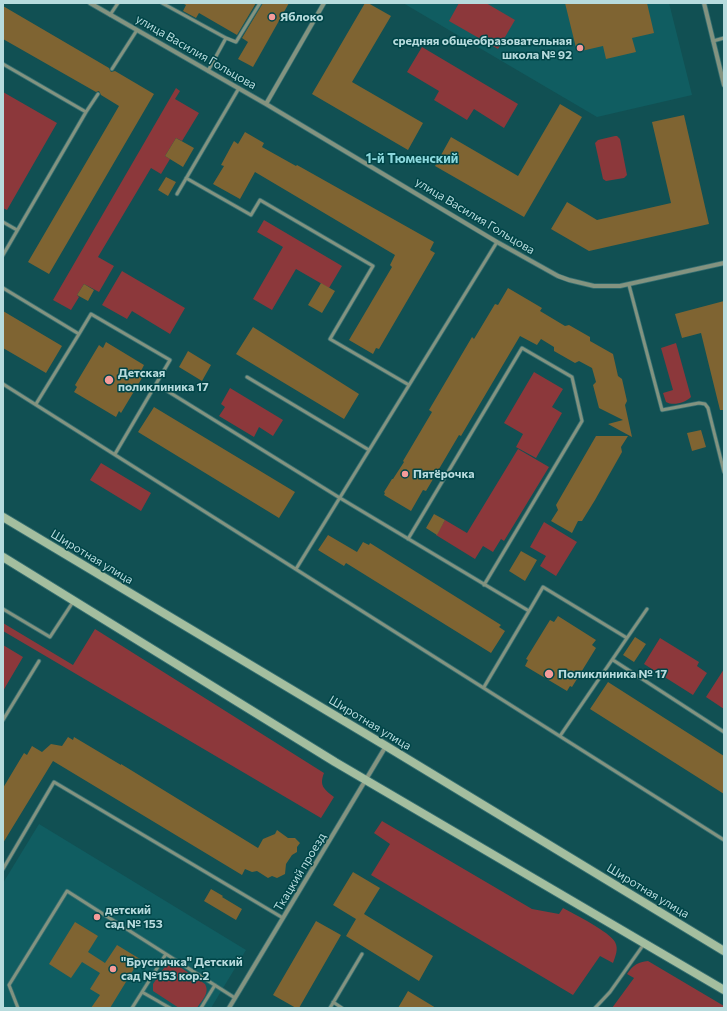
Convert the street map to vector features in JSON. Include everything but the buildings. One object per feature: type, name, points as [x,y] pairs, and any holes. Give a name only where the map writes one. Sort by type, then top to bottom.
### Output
[{"type":"main road","name":"Широтная улица","points":[[3,517],[386,746],[724,951]]},
{"type":"main road","points":[[3,557],[366,780],[724,990]]},
{"type":"street","name":"улица Василия Гольцова","points":[[90,3],[239,88],[497,242],[558,276],[594,286],[620,286],[724,263]]},
{"type":"street","points":[[266,104],[324,3]]},
{"type":"street","points":[[704,3],[724,85]]},
{"type":"street","name":"Ткацкий проезд","points":[[231,1008],[235,998],[386,746]]},
{"type":"lane","points":[[110,15],[118,3]]},
{"type":"lane","points":[[162,3],[236,42],[260,3]]},
{"type":"lane","points":[[112,69],[137,30]]},
{"type":"lane","points":[[208,71],[226,38]]},
{"type":"lane","points":[[713,41],[724,38]]},
{"type":"lane","points":[[3,64],[86,112]]},
{"type":"lane","points":[[177,194],[239,88]]},
{"type":"lane","points":[[3,255],[98,94]]},
{"type":"lane","points":[[186,178],[251,215],[260,200],[373,266],[330,339],[409,385]]},
{"type":"lane","points":[[3,222],[17,230]]},
{"type":"lane","points":[[296,569],[497,242]]},
{"type":"lane","points":[[629,284],[662,410],[699,403],[705,404],[708,408],[724,472]]},
{"type":"lane","points":[[3,288],[79,334]]},
{"type":"lane","points":[[36,404],[91,314],[170,360],[115,454]]},
{"type":"lane","points":[[408,539],[522,348],[572,377],[582,421],[484,585]]},
{"type":"lane","points":[[247,377],[369,450]]},
{"type":"lane","points":[[3,384],[724,840]]},
{"type":"lane","points":[[156,384],[340,498],[529,611]]},
{"type":"lane","points":[[484,687],[543,587],[627,638]]},
{"type":"lane","points":[[3,609],[50,637],[74,600]]},
{"type":"lane","points":[[560,736],[647,609]]},
{"type":"lane","points":[[612,660],[724,732]]},
{"type":"lane","points":[[3,720],[39,661]]},
{"type":"lane","points":[[3,869],[54,782],[283,918]]},
{"type":"lane","points":[[18,1008],[9,985],[67,891],[235,998]]},
{"type":"lane","points":[[595,1008],[610,992],[644,944]]},
{"type":"lane","points":[[132,1008],[166,954]]},
{"type":"lane","points":[[330,1008],[362,954]]},
{"type":"lane","points":[[201,1008],[215,985]]},
{"type":"lane","points":[[142,992],[170,1008]]},
{"type":"lane","points":[[333,1002],[342,1008]]},
{"type":"shaded area","name":"средняя общеобразовательная школа № 92","points":[[403,3],[669,3],[692,95],[597,117]]},
{"type":"shaded area","points":[[459,3],[486,3],[515,20],[498,49],[449,21]]},
{"type":"shaded area","points":[[422,47],[518,104],[504,128],[474,109],[467,120],[434,100],[439,91],[407,72]]},
{"type":"shaded area","points":[[176,88],[180,91],[175,99],[199,113],[182,141],[176,138],[165,156],[170,159],[161,174],[151,168],[98,257],[114,266],[99,292],[84,284],[77,295],[79,297],[71,310],[53,300]]},
{"type":"shaded area","points":[[3,92],[57,123],[7,210],[3,208]]},
{"type":"shaded area","points":[[615,136],[620,139],[627,175],[624,178],[606,181],[603,179],[595,143],[598,140]]},
{"type":"shaded area","points":[[264,220],[342,266],[329,288],[296,269],[272,310],[253,299],[283,247],[257,232]]},
{"type":"shaded area","points":[[122,271],[185,308],[170,334],[132,311],[127,319],[102,305]]},
{"type":"shaded area","points":[[676,343],[691,397],[682,402],[672,404],[666,402],[663,393],[673,390],[661,348]]},
{"type":"shaded area","points":[[534,372],[563,389],[552,407],[562,413],[536,458],[516,447],[523,434],[504,423]]},
{"type":"shaded area","points":[[230,388],[283,420],[273,436],[259,427],[254,437],[219,416],[225,407],[221,404]]},
{"type":"shaded area","points":[[518,449],[549,467],[504,541],[501,539],[493,552],[483,546],[475,559],[436,535],[445,520],[467,533]]},
{"type":"shaded area","points":[[101,463],[151,493],[141,511],[90,480]]},
{"type":"shaded area","points":[[544,522],[577,542],[556,576],[540,566],[546,556],[530,547]]},
{"type":"shaded area","points":[[3,623],[73,665],[95,629],[324,773],[322,781],[323,787],[334,797],[321,818],[3,631]]},
{"type":"shaded area","points":[[660,638],[699,662],[697,666],[707,673],[693,695],[644,664]]},
{"type":"shaded area","points":[[3,645],[23,657],[3,691]]},
{"type":"shaded area","points":[[724,669],[724,709],[706,697]]},
{"type":"shaded area","points":[[382,821],[532,909],[559,914],[563,908],[606,933],[612,938],[616,945],[616,956],[613,963],[600,956],[573,995],[371,875],[390,844],[374,833]]},
{"type":"shaded area","name":"детский сад № 153","points":[[39,824],[246,950],[211,1008],[3,1008],[3,883]]},
{"type":"shaded area","points":[[648,961],[724,1006],[724,1008],[612,1008],[634,978],[627,974],[629,971],[636,964]]},
{"type":"shaded area","points":[[166,965],[177,965],[205,984],[207,990],[206,993],[197,1008],[179,1008],[153,991],[153,984]]},
{"type":"place","name":"Яблоко","points":[[272,17]]},
{"type":"place","name":"средняя общеобразовательная школа № 92","points":[[580,48]]},
{"type":"place","name":"Детская поликлиника 17","points":[[109,380]]},
{"type":"place","name":"Пятёрочка","points":[[405,474]]},
{"type":"place","name":"Поликлиника № 17","points":[[549,674]]},
{"type":"place","name":"детский сад № 153","points":[[97,917]]},
{"type":"place","name":"\"Брусничка\" Детский сад №153 кор.2","points":[[113,969]]},
{"type":"district","name":"1-й Тюменский","points":[[412,159]]}]
